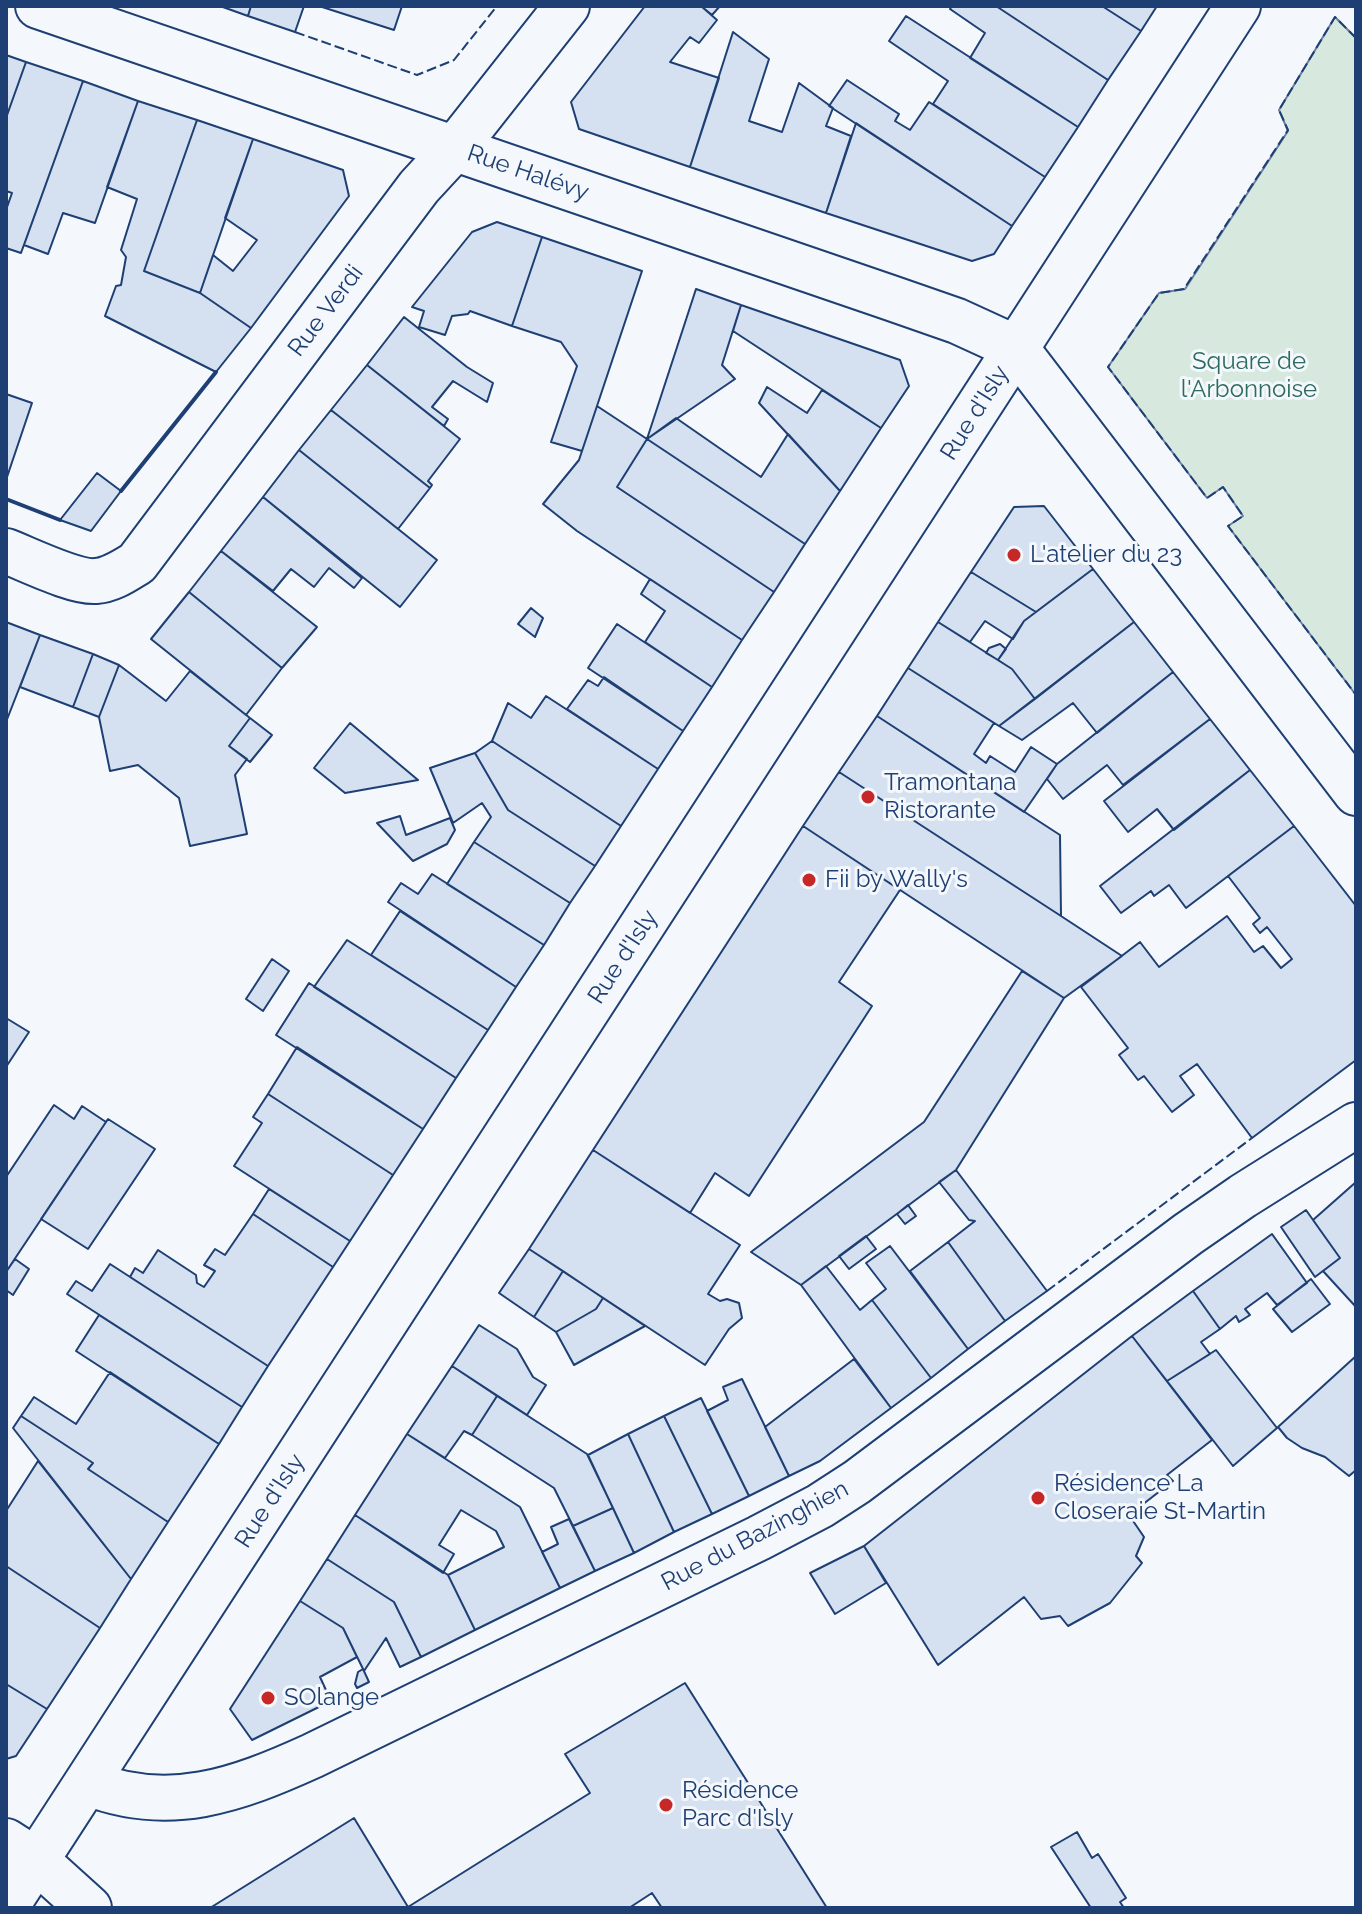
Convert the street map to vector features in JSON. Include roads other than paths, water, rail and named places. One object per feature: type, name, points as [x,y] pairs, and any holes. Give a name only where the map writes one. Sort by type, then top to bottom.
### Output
[{"type":"street","name":"Rue Halévy","points":[[38,6],[905,302],[1016,348]]},
{"type":"street","name":"Rue Verdi","points":[[6,551],[69,575],[95,581],[116,576],[137,563],[419,187],[455,148],[567,6]]},
{"type":"street","name":"Rue d'Isly","points":[[6,1907],[22,1851],[88,1783],[1238,6]]},
{"type":"street","points":[[1016,348],[1356,793]]},
{"type":"street","name":"Rue du Bazinghien","points":[[88,1783],[112,1793],[150,1797],[204,1796],[238,1787],[326,1750],[759,1538],[820,1506],[857,1482],[1188,1234],[1356,1125]]},
{"type":"street","points":[[22,1851],[89,1908]]},
{"type":"place","name":"L'atelier du 23","points":[[1014,555]]},
{"type":"place","name":"Tramontana Ristorante","points":[[868,797]]},
{"type":"place","name":"Fii by Wally's","points":[[809,880]]},
{"type":"place","name":"Résidence La Closeraie St-Martin","points":[[1038,1498]]},
{"type":"place","name":"SOlange","points":[[268,1698]]},
{"type":"place","name":"Résidence Parc d'Isly","points":[[666,1805]]},
{"type":"park label","name":"Square de l'Arbonnoise","points":[[1249,376]]}]
